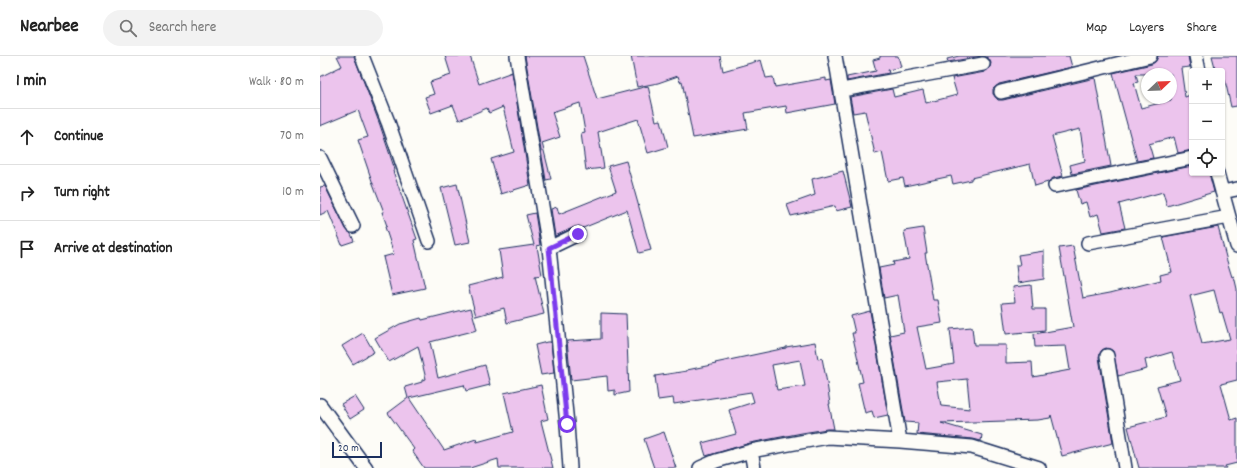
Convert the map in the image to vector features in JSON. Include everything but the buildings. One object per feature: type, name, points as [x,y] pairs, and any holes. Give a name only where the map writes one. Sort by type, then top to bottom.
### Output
[{"type":"street","points":[[362,56],[388,122],[428,241]]},
{"type":"street","points":[[517,56],[549,248],[570,468]]},
{"type":"street","points":[[835,56],[842,90],[900,441]]},
{"type":"street","points":[[1001,92],[1150,56]]},
{"type":"street","points":[[1196,56],[1198,68]]},
{"type":"street","points":[[842,90],[983,64]]},
{"type":"street","points":[[320,158],[353,226]]},
{"type":"street","points":[[1055,186],[1189,159]]},
{"type":"street","points":[[1218,176],[1237,246]]},
{"type":"street","points":[[1222,192],[1237,189]]},
{"type":"street","points":[[1088,243],[1230,217]]},
{"type":"street","points":[[549,248],[578,234]]},
{"type":"street","points":[[1107,356],[1125,468]]},
{"type":"street","points":[[320,405],[366,468]]},
{"type":"street","points":[[700,468],[716,461],[751,451],[828,437],[972,447],[1039,468]]},
{"type":"street","points":[[751,451],[754,468]]},
{"type":"route","points":[[567,424],[549,248],[578,234]]}]
